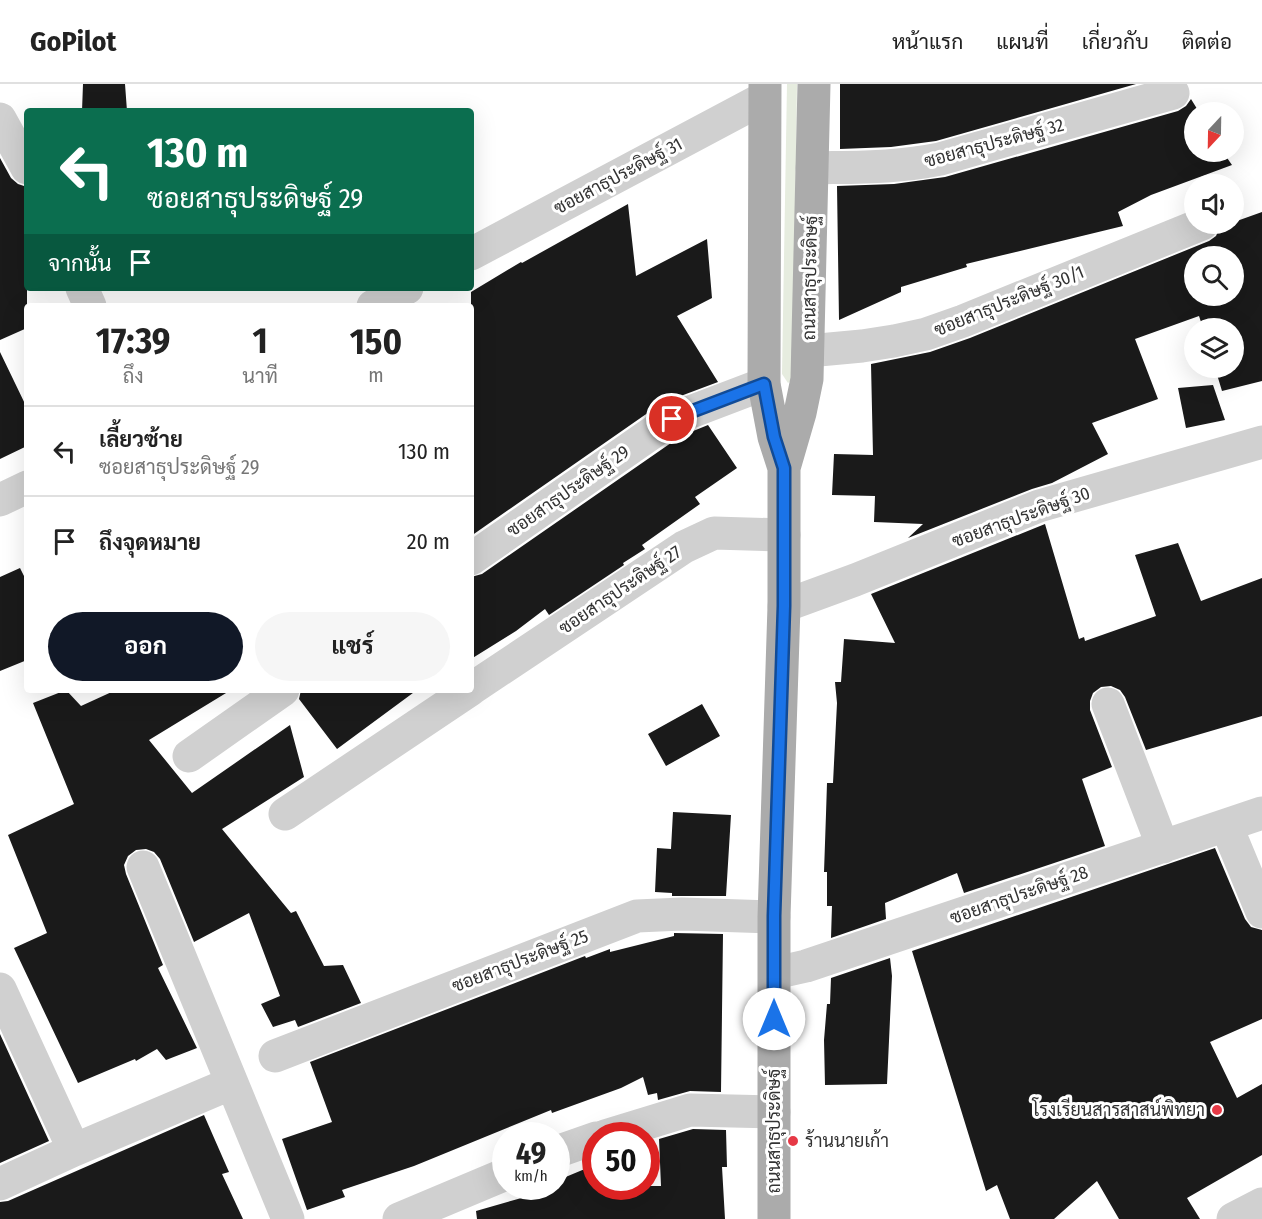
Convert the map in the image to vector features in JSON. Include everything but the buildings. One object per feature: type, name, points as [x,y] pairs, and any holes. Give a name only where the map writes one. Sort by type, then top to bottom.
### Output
[{"type":"main road","name":"ถนนสาธุประดิษฐ์","points":[[774,1219],[774,916],[784,606],[784,468],[807,379],[814,84]]},
{"type":"main road","name":"ถนนสาธุประดิษฐ์","points":[[764,91],[764,384],[774,437],[784,468]]},
{"type":"street","name":"ซอยสาธุประดิษฐ์ 31","points":[[474,252],[764,91]]},
{"type":"street","name":"ซอยสาธุประดิษฐ์ 32","points":[[812,168],[909,166],[1173,93]]},
{"type":"street","points":[[0,119],[24,162]]},
{"type":"street","name":"ซอยสาธุประดิษฐ์ 30/1","points":[[808,351],[862,346],[926,334],[974,317],[1184,231]]},
{"type":"street","points":[[379,303],[401,291]]},
{"type":"street","name":"ซอยสาธุประดิษฐ์ 29","points":[[474,557],[672,419],[764,384]]},
{"type":"street","name":"ซอยสาธุประดิษฐ์ 30","points":[[784,606],[1039,506],[1262,442]]},
{"type":"street","points":[[0,500],[24,488]]},
{"type":"street","name":"ซอยสาธุประดิษฐ์ 27","points":[[474,687],[684,547],[714,533],[784,535]]},
{"type":"street","points":[[189,756],[279,693]]},
{"type":"street","name":"ซอยสาธุประดิษฐ์ 27","points":[[285,814],[466,693]]},
{"type":"street","points":[[1108,705],[1163,847]]},
{"type":"street","name":"ซอยสาธุประดิษฐ์ 28","points":[[775,973],[806,966],[1262,813]]},
{"type":"street","points":[[1226,825],[1262,912]]},
{"type":"street","points":[[143,867],[288,1219]]},
{"type":"street","name":"ซอยสาธุประดิษฐ์ 25","points":[[275,1056],[637,916],[682,914],[774,916]]},
{"type":"street","points":[[0,989],[74,1150]]},
{"type":"street","points":[[0,1184],[232,1083]]},
{"type":"street","points":[[651,1122],[690,1110],[774,1112]]},
{"type":"street","points":[[399,1219],[492,1180]]},
{"type":"street","points":[[1233,1219],[1262,1204]]},
{"type":"shaded area","points":[[787,84],[797,84],[793,379],[788,383],[782,374]]},
{"type":"place","name":"โรงเรียนสารสาสน์พิทยา","points":[[1217,1110]]},
{"type":"place","name":"ร้านนายเก้า","points":[[793,1141]]},
{"type":"route","points":[[672,419],[764,384],[774,437],[784,468],[784,606],[774,916],[774,1019]]}]
